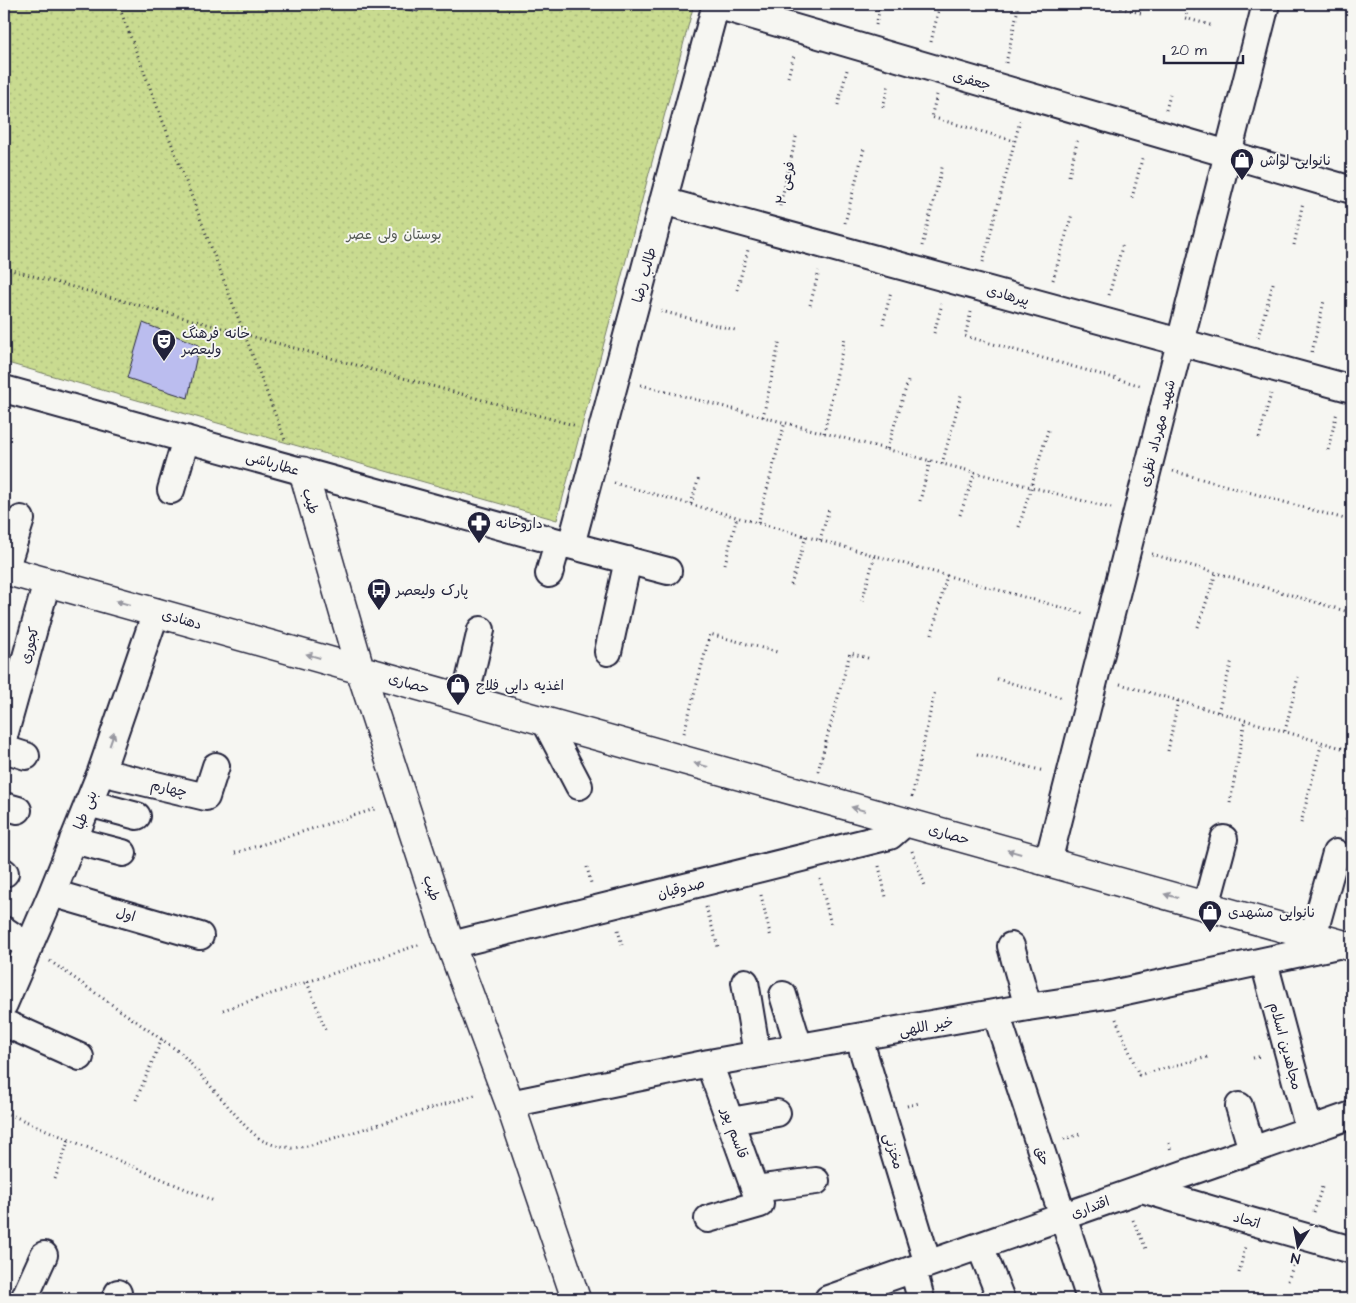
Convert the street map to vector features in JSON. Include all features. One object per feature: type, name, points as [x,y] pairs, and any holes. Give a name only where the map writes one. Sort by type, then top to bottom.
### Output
[{"type":"main road","name":"طیب","points":[[300,471],[360,669],[449,940],[506,1095],[571,1294]]},
{"type":"main road","name":"دهنادی","points":[[5,570],[360,669]]},
{"type":"main road","name":"حصاری","points":[[360,669],[812,796],[904,824],[1048,862],[1347,946]]},
{"type":"street","name":"شهید مهرداد نظری","points":[[1048,862],[1266,4]]},
{"type":"street","name":"جعفری","points":[[716,5],[1352,190]]},
{"type":"street","name":"طالب رضا","points":[[548,574],[564,544],[589,476],[716,5]]},
{"type":"street","name":"پیرهادی","points":[[663,201],[1348,388]]},
{"type":"street","name":"عطارباشی","points":[[4,389],[668,571]]},
{"type":"street","points":[[171,490],[186,439]]},
{"type":"street","points":[[5,570],[21,519]]},
{"type":"street","points":[[608,652],[628,560]]},
{"type":"street","name":"کجوری","points":[[4,736],[47,582]]},
{"type":"street","name":"بنی طبا","points":[[4,1004],[101,772],[156,612]]},
{"type":"street","points":[[465,698],[481,630]]},
{"type":"street","points":[[545,721],[579,786]]},
{"type":"street","name":"چهارم","points":[[101,772],[206,797],[216,766]]},
{"type":"street","points":[[88,803],[137,816]]},
{"type":"street","name":"صدوقیان","points":[[449,940],[699,884],[890,836],[904,824]]},
{"type":"street","points":[[1206,906],[1224,839]]},
{"type":"street","points":[[73,840],[123,853]]},
{"type":"street","points":[[1313,936],[1336,853]]},
{"type":"street","name":"اول","points":[[52,893],[200,936]]},
{"type":"street","points":[[4,930],[29,947]]},
{"type":"street","points":[[1011,946],[1028,1007]]},
{"type":"street","name":"خیر اللهی","points":[[506,1095],[709,1063],[1107,995],[1347,946]]},
{"type":"street","name":"مجاهدین اسلام","points":[[1264,962],[1309,1130]]},
{"type":"street","points":[[745,982],[757,1054]]},
{"type":"street","points":[[783,995],[799,1047]]},
{"type":"street","name":"حق","points":[[996,1013],[1090,1299]]},
{"type":"street","points":[[4,1023],[80,1057]]},
{"type":"street","name":"مخزنی","points":[[859,1038],[921,1267],[921,1299]]},
{"type":"street","name":"قاسم پور","points":[[709,1063],[758,1197]]},
{"type":"street","points":[[1239,1106],[1252,1150]]},
{"type":"street","points":[[731,1120],[777,1113]]},
{"type":"street","name":"اقتداری","points":[[828,1299],[1352,1115]]},
{"type":"street","points":[[708,1219],[758,1197],[816,1181]]},
{"type":"street","name":"اتحاد","points":[[1132,1192],[1352,1250]]},
{"type":"street","points":[[980,1246],[1000,1299]]},
{"type":"street","points":[[24,1299],[44,1255]]},
{"type":"path","points":[[118,4],[245,335],[300,471]]},
{"type":"path","points":[[924,66],[940,4]]},
{"type":"path","points":[[1000,88],[1020,4]]},
{"type":"path","points":[[1106,4],[1144,14]]},
{"type":"path","points":[[1190,4],[1185,18],[1214,26]]},
{"type":"path","points":[[838,105],[853,45]]},
{"type":"path","points":[[1026,96],[965,336],[1167,392]]},
{"type":"path","points":[[1069,176],[1083,112]]},
{"type":"path","points":[[931,117],[1015,142]]},
{"type":"path","points":[[1132,198],[1150,131]]},
{"type":"path","name":"فرعی ۲","points":[[737,290],[764,229],[797,134]]},
{"type":"path","points":[[810,304],[832,247],[864,149]]},
{"type":"path","points":[[883,324],[907,268],[943,164]]},
{"type":"path","points":[[1294,245],[1308,178]]},
{"type":"path","points":[[1045,305],[1072,214]]},
{"type":"path","points":[[1103,321],[1123,243]]},
{"type":"path","points":[[4,268],[601,433]]},
{"type":"path","points":[[1251,362],[1274,280]]},
{"type":"path","points":[[1307,377],[1324,301]]},
{"type":"path","points":[[636,304],[735,330]]},
{"type":"path","points":[[824,433],[845,337]]},
{"type":"path","points":[[762,417],[780,339]]},
{"type":"path","points":[[1259,438],[1278,369]]},
{"type":"path","points":[[616,378],[1136,514]]},
{"type":"path","points":[[887,450],[909,378]]},
{"type":"path","points":[[1328,450],[1348,388]]},
{"type":"path","points":[[942,464],[961,395]]},
{"type":"path","points":[[758,523],[785,422]]},
{"type":"path","points":[[1019,527],[1049,428]]},
{"type":"path","points":[[920,501],[930,460]]},
{"type":"path","points":[[1149,464],[1352,521]]},
{"type":"path","points":[[960,516],[975,472]]},
{"type":"path","points":[[589,476],[1109,620]]},
{"type":"path","points":[[690,504],[699,477]]},
{"type":"path","points":[[820,540],[829,509]]},
{"type":"path","points":[[726,564],[737,517]]},
{"type":"path","points":[[791,584],[806,536]]},
{"type":"path","points":[[1128,547],[1352,613]]},
{"type":"path","points":[[862,601],[875,556]]},
{"type":"path","points":[[1198,627],[1216,573]]},
{"type":"path","points":[[932,634],[947,575]]},
{"type":"path","points":[[678,758],[710,634],[777,652]]},
{"type":"path","points":[[812,796],[850,653],[871,659]]},
{"type":"path","points":[[1218,712],[1232,660]]},
{"type":"path","points":[[1095,677],[1352,749]]},
{"type":"path","points":[[1285,731],[1298,677]]},
{"type":"path","points":[[997,680],[1088,705]]},
{"type":"path","points":[[926,888],[904,824],[935,690]]},
{"type":"path","points":[[1168,751],[1178,700]]},
{"type":"path","points":[[1230,803],[1245,720]]},
{"type":"path","points":[[1301,823],[1322,742]]},
{"type":"path","points":[[976,754],[1070,778]]},
{"type":"path","points":[[235,853],[404,800]]},
{"type":"path","points":[[1346,820],[1352,800]]},
{"type":"path","points":[[873,840],[886,897]]},
{"type":"path","points":[[814,855],[831,925]]},
{"type":"path","points":[[755,870],[771,938]]},
{"type":"path","points":[[699,884],[719,950]]},
{"type":"path","points":[[223,1010],[307,982],[449,940]]},
{"type":"path","points":[[29,947],[180,1053],[247,1128],[261,1140],[274,1145],[292,1148],[308,1146],[506,1095]]},
{"type":"path","points":[[307,982],[327,1033]]},
{"type":"path","points":[[1107,995],[1139,1075],[1208,1057]]},
{"type":"path","points":[[136,1100],[162,1039]]},
{"type":"path","points":[[4,1112],[214,1201]]},
{"type":"path","points":[[55,1179],[69,1139]]},
{"type":"path","points":[[1132,1192],[1147,1251]]},
{"type":"green space","name":"بوستان ولی عصر","points":[[4,4],[694,4],[557,520],[4,362]]},
{"type":"building","points":[[379,4],[420,4],[418,12]]},
{"type":"building","name":"خانه فرهنگ ولیعصر","points":[[143,323],[199,345],[188,398],[127,378]]},
{"type":"place","name":"نانوایی لواش","points":[[1242,181]]},
{"type":"place","name":"خانه فرهنگ ولیعصر","points":[[164,362]]},
{"type":"place","name":"داروخانه","points":[[479,544]]},
{"type":"place","name":"پارک ولیعصر","points":[[379,611]]},
{"type":"place","name":"اغذیه دایی فلاح","points":[[458,706]]},
{"type":"place","name":"نانوایی مشهدی","points":[[1210,933]]}]
